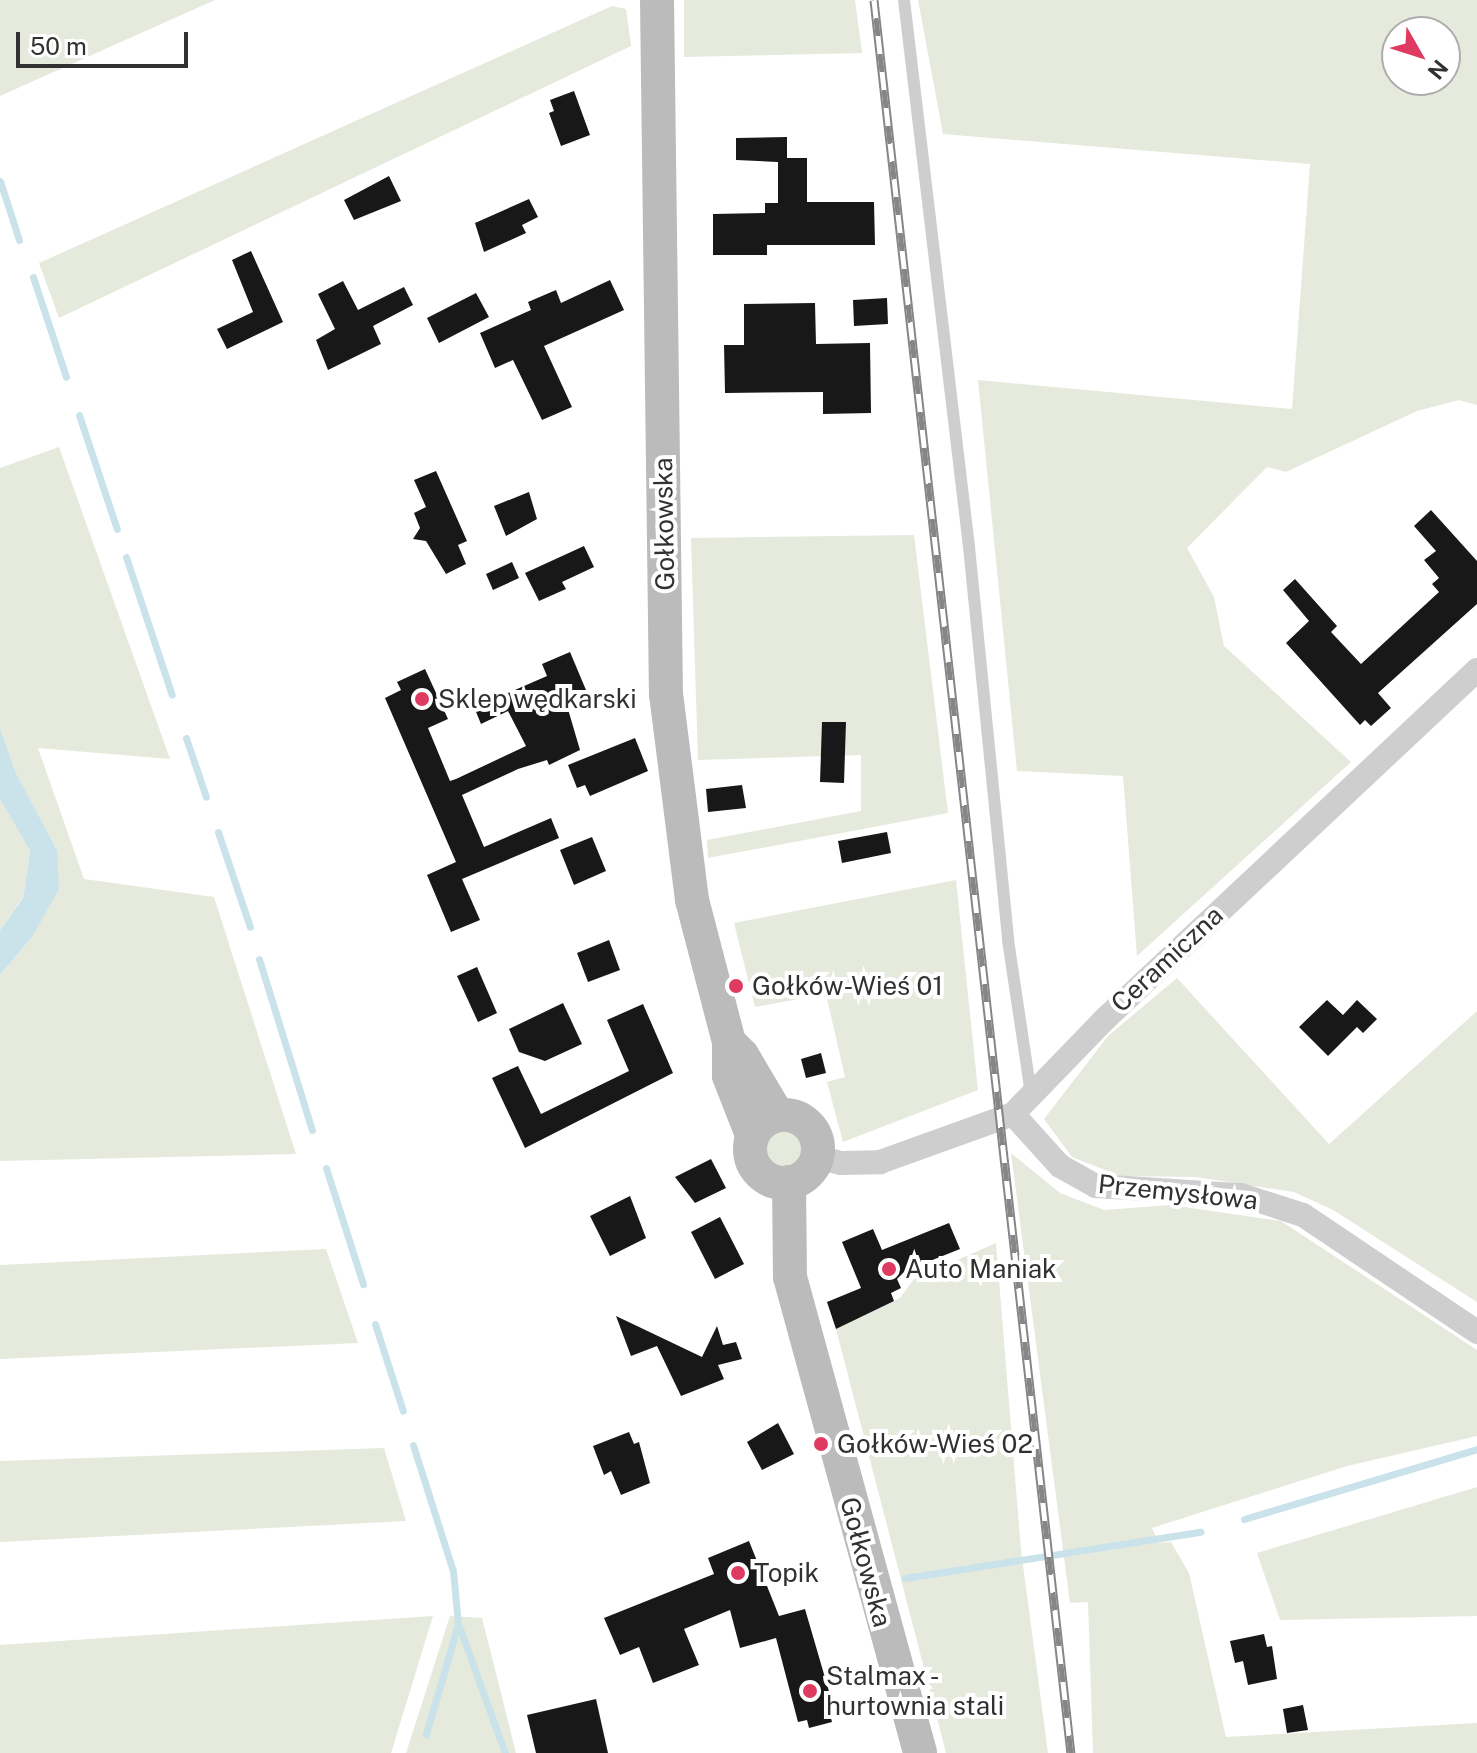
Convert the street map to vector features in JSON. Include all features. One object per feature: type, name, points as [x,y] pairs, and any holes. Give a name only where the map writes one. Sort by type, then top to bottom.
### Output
[{"type":"street","name":"Gołkowska","points":[[657,0],[666,694],[689,887],[729,1042],[742,1055],[765,1125]]},
{"type":"street","name":"Ceramiczna","points":[[817,1157],[853,1163],[892,1159],[1013,1114],[1105,1019],[1477,670]]},
{"type":"street","name":"Przemysłowa","points":[[1013,1114],[1060,1166],[1096,1186],[1241,1195],[1303,1215],[1477,1332]]},
{"type":"street","points":[[765,1125],[809,1125],[816,1135],[817,1157],[805,1177],[778,1180],[751,1159],[765,1125]]},
{"type":"street","name":"Gołkowska","points":[[778,1180],[790,1277],[920,1753]]},
{"type":"lane","points":[[904,0],[969,547],[1008,940],[1031,1097]]},
{"type":"shaded area","points":[[0,0],[215,0],[0,96]]},
{"type":"shaded area","points":[[684,0],[855,0],[862,53],[684,57]]},
{"type":"shaded area","points":[[918,0],[1477,0],[1477,405],[1459,400],[1417,411],[1286,472],[1267,467],[1187,548],[1214,597],[1224,646],[1351,762],[1137,956],[1123,776],[1017,771],[978,380],[1292,409],[1310,164],[943,134]]},
{"type":"shaded area","points":[[612,6],[626,9],[631,46],[59,318],[39,263]]},
{"type":"shaded area","points":[[59,447],[170,759],[38,748],[84,879],[214,897],[296,1154],[0,1161],[0,975],[32,937],[57,850],[16,773],[0,728],[0,468]]},
{"type":"shaded area","points":[[914,535],[948,813],[708,858],[707,840],[861,811],[861,755],[698,760],[691,538]]},
{"type":"shaded area","points":[[0,799],[30,851],[23,897],[0,930]]},
{"type":"shaded area","points":[[956,880],[978,1090],[843,1142],[827,1082],[845,1077],[826,994],[755,1007],[734,923]]},
{"type":"shaded area","points":[[1177,978],[1329,1144],[1477,1011],[1477,1302],[1333,1210],[1294,1192],[1196,1177],[1120,1176],[1072,1157],[1044,1119],[1108,1036]]},
{"type":"shaded area","points":[[784,1131],[797,1136],[802,1149],[797,1162],[784,1167],[771,1162],[766,1149],[771,1136]]},
{"type":"shaded area","points":[[1011,1153],[1060,1193],[1104,1210],[1170,1205],[1281,1221],[1477,1350],[1477,1436],[1347,1466],[1152,1528],[1159,1543],[1171,1542],[1189,1573],[1226,1737],[1477,1723],[1477,1753],[1093,1753],[1088,1602],[1070,1603]]},
{"type":"shaded area","points":[[996,1243],[1021,1550],[1048,1753],[946,1753],[836,1329],[900,1298],[914,1279]]},
{"type":"shaded area","points":[[326,1249],[358,1343],[0,1359],[0,1265]]},
{"type":"shaded area","points":[[384,1448],[406,1521],[0,1542],[0,1461]]},
{"type":"shaded area","points":[[1477,1487],[1477,1616],[1280,1620],[1257,1553]]},
{"type":"shaded area","points":[[433,1616],[391,1753],[0,1753],[0,1645]]},
{"type":"shaded area","points":[[450,1616],[482,1618],[516,1753],[406,1753]]},
{"type":"water","points":[[0,728],[16,773],[57,850],[59,889],[32,937],[0,975],[0,930],[23,898],[30,851],[0,799]]},
{"type":"building","points":[[574,91],[590,135],[561,146],[549,113],[554,111],[550,100]]},
{"type":"building","points":[[787,137],[787,158],[807,158],[807,202],[874,202],[875,245],[767,245],[767,255],[713,255],[713,214],[765,213],[765,203],[778,203],[778,162],[736,160],[736,138]]},
{"type":"building","points":[[389,176],[401,201],[354,220],[344,200]]},
{"type":"building","points":[[529,199],[538,217],[522,225],[526,233],[484,252],[475,223]]},
{"type":"building","points":[[251,251],[283,322],[227,349],[217,329],[253,312],[232,260]]},
{"type":"building","points":[[610,280],[624,310],[544,346],[572,407],[542,420],[513,360],[495,368],[480,333],[531,310],[528,302],[556,290],[561,303]]},
{"type":"building","points":[[343,281],[358,310],[404,287],[413,305],[373,326],[381,344],[328,370],[316,340],[335,329],[318,294]]},
{"type":"building","points":[[476,293],[489,317],[439,343],[427,318]]},
{"type":"building","points":[[887,298],[888,324],[854,326],[853,300]]},
{"type":"building","points":[[815,303],[816,344],[870,343],[871,413],[823,414],[823,392],[725,393],[724,345],[744,345],[744,304]]},
{"type":"building","points":[[436,471],[467,541],[458,545],[466,564],[446,574],[426,541],[413,539],[420,528],[414,513],[426,507],[414,480]]},
{"type":"building","points":[[529,492],[537,519],[506,536],[494,506]]},
{"type":"building","points":[[1431,510],[1477,561],[1477,604],[1378,693],[1391,708],[1371,726],[1365,720],[1360,725],[1286,643],[1309,621],[1283,590],[1295,579],[1337,626],[1331,632],[1361,664],[1439,592],[1432,584],[1439,578],[1424,560],[1436,551],[1414,526]]},
{"type":"building","points":[[584,546],[594,567],[562,582],[566,589],[539,601],[525,573]]},
{"type":"building","points":[[512,562],[519,578],[493,590],[486,574]]},
{"type":"building","points":[[570,652],[586,690],[565,699],[580,750],[549,765],[547,760],[518,769],[462,795],[484,847],[551,818],[559,838],[462,879],[480,920],[451,932],[427,875],[456,862],[385,698],[401,690],[397,682],[425,669],[448,719],[428,728],[450,781],[526,746],[508,711],[481,724],[474,707],[500,696],[504,702],[501,696],[547,676],[542,664]]},
{"type":"building","points":[[822,722],[846,722],[844,783],[820,782]]},
{"type":"building","points":[[635,738],[648,771],[590,796],[585,785],[577,788],[568,765]]},
{"type":"building","points":[[742,785],[746,808],[708,812],[706,789]]},
{"type":"building","points":[[887,832],[891,853],[842,863],[838,841]]},
{"type":"building","points":[[592,837],[606,871],[574,885],[560,850]]},
{"type":"building","points":[[609,940],[620,970],[588,982],[577,953]]},
{"type":"building","points":[[477,967],[497,1013],[478,1022],[457,976]]},
{"type":"building","points":[[1327,1000],[1343,1015],[1357,1000],[1377,1019],[1363,1033],[1357,1027],[1328,1056],[1299,1027]]},
{"type":"building","points":[[563,1003],[582,1044],[545,1061],[519,1052],[509,1029]]},
{"type":"building","points":[[643,1004],[673,1073],[525,1148],[492,1078],[518,1066],[541,1114],[629,1071],[607,1020]]},
{"type":"building","points":[[821,1053],[826,1073],[806,1078],[801,1059]]},
{"type":"building","points":[[711,1159],[726,1188],[695,1203],[675,1177]]},
{"type":"building","points":[[630,1196],[646,1238],[610,1256],[590,1216]]},
{"type":"building","points":[[720,1217],[744,1264],[715,1279],[691,1232]]},
{"type":"building","points":[[949,1223],[960,1249],[905,1271],[897,1279],[901,1288],[891,1293],[894,1301],[836,1329],[827,1302],[861,1288],[842,1242],[873,1229],[882,1250]]},
{"type":"building","points":[[616,1316],[702,1357],[717,1326],[723,1345],[736,1342],[742,1359],[718,1365],[724,1379],[681,1396],[657,1346],[631,1356]]},
{"type":"building","points":[[778,1423],[794,1454],[762,1470],[747,1442]]},
{"type":"building","points":[[629,1432],[634,1444],[639,1442],[650,1483],[621,1495],[611,1471],[604,1475],[593,1446]]},
{"type":"building","points":[[749,1541],[779,1616],[805,1609],[835,1712],[830,1714],[832,1722],[809,1728],[807,1720],[798,1722],[776,1638],[740,1648],[730,1610],[684,1629],[699,1665],[653,1683],[639,1647],[620,1655],[604,1618],[714,1574],[708,1558]]},
{"type":"building","points":[[1264,1634],[1267,1647],[1272,1646],[1277,1679],[1248,1685],[1243,1661],[1235,1663],[1230,1641]]},
{"type":"building","points":[[596,1699],[608,1753],[536,1753],[527,1715]]},
{"type":"building","points":[[1303,1705],[1308,1730],[1287,1733],[1283,1709]]},
{"type":"waterway","points":[[0,181],[19,240]]},
{"type":"waterway","points":[[33,277],[66,377]]},
{"type":"waterway","points":[[79,415],[117,529]]},
{"type":"waterway","points":[[126,557],[172,695]]},
{"type":"waterway","points":[[186,738],[206,797]]},
{"type":"waterway","points":[[218,832],[250,927]]},
{"type":"waterway","points":[[259,959],[312,1130]]},
{"type":"waterway","points":[[326,1168],[363,1284]]},
{"type":"waterway","points":[[375,1324],[403,1411]]},
{"type":"waterway","points":[[413,1445],[453,1571],[458,1624],[426,1734]]},
{"type":"waterway","points":[[1244,1519],[1477,1449]]},
{"type":"waterway","points":[[905,1578],[1200,1532]]},
{"type":"waterway","points":[[459,1626],[505,1753]]},
{"type":"railway","points":[[874,0],[1071,1753]]},
{"type":"place","name":"Sklep wędkarski","points":[[422,699]]},
{"type":"place","name":"Gołków-Wieś 01","points":[[736,986]]},
{"type":"place","name":"Auto Maniak","points":[[889,1269]]},
{"type":"place","name":"Gołków-Wieś 02","points":[[821,1444]]},
{"type":"place","name":"Topik","points":[[738,1573]]},
{"type":"place","name":"Stalmax - hurtownia stali","points":[[810,1691]]}]
